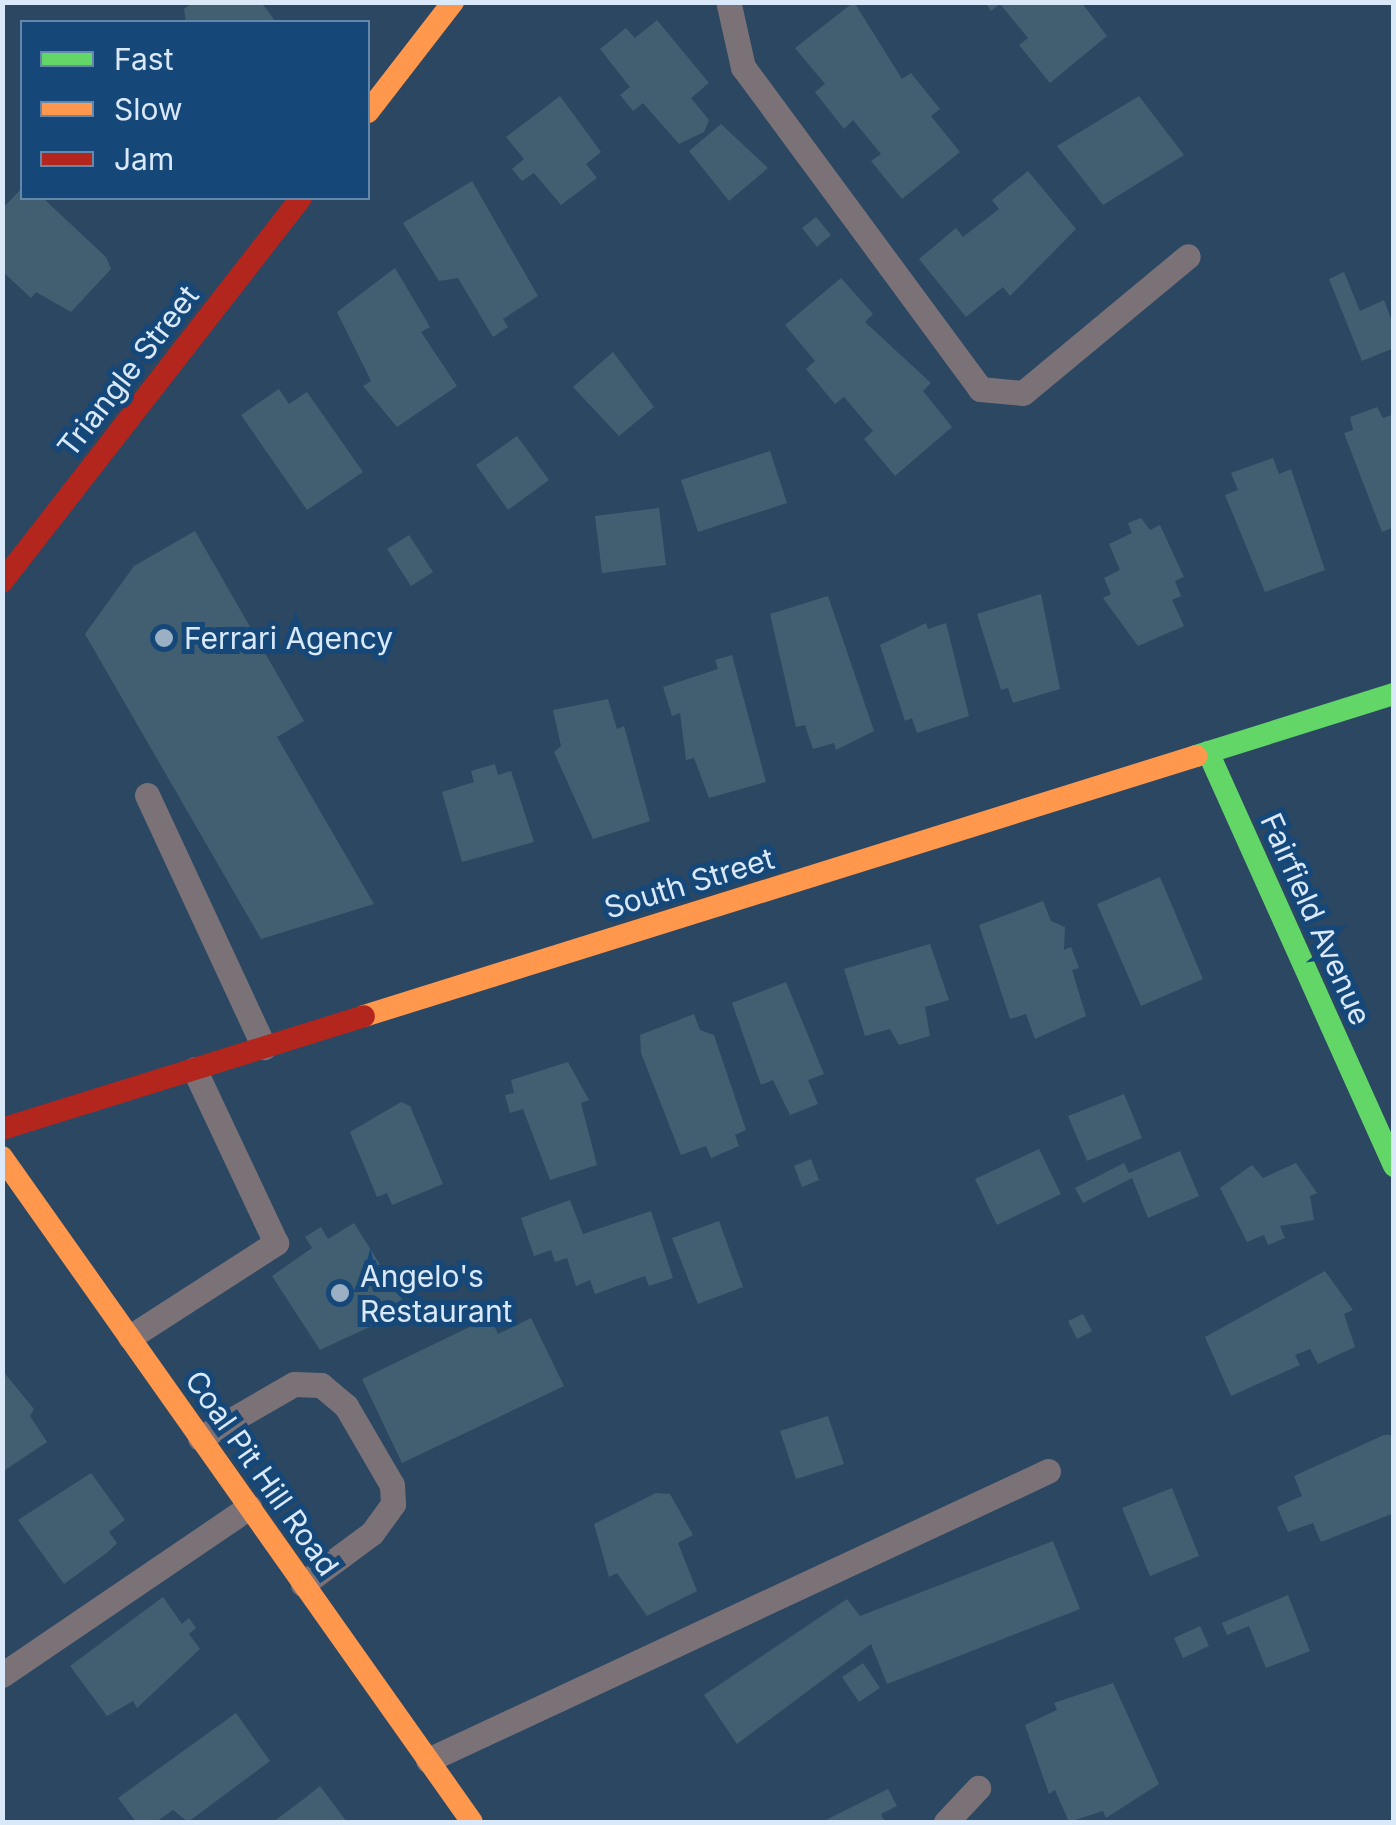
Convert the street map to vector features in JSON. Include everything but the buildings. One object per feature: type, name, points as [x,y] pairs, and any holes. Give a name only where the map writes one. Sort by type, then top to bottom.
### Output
[{"type":"street","points":[[370,109],[453,2]]},
{"type":"street","name":"Triangle Street","points":[[2,582],[299,200]]},
{"type":"street","name":"South Street","points":[[2,1129],[1394,694]]},
{"type":"street","name":"Fairfield Avenue","points":[[1208,752],[1394,1166]]},
{"type":"street","name":"Coal Pit Hill Road","points":[[2,1157],[472,1822]]},
{"type":"lane","points":[[728,4],[742,68],[980,389],[1023,393],[1188,256]]},
{"type":"lane","points":[[147,796],[264,1047]]},
{"type":"lane","points":[[130,1338],[276,1243],[194,1069]]},
{"type":"lane","points":[[200,1438],[294,1384],[320,1385],[346,1406],[392,1484],[393,1504],[372,1533],[303,1584]]},
{"type":"lane","points":[[428,1760],[1048,1470]]},
{"type":"lane","points":[[2,1675],[249,1507]]},
{"type":"lane","points":[[946,1822],[978,1788]]},
{"type":"traffic: fast","points":[[1196,756],[1394,694]]},
{"type":"traffic: fast","points":[[1208,752],[1394,1166]]},
{"type":"traffic: slow","points":[[370,109],[453,2]]},
{"type":"traffic: slow","points":[[364,1016],[1196,756]]},
{"type":"traffic: slow","points":[[2,1157],[472,1822]]},
{"type":"traffic: jam","points":[[2,582],[299,200]]},
{"type":"traffic: jam","points":[[2,1129],[364,1016]]},
{"type":"place","name":"Ferrari Agency","points":[[164,638]]},
{"type":"place","name":"Angelo's Restaurant","points":[[340,1293]]}]
